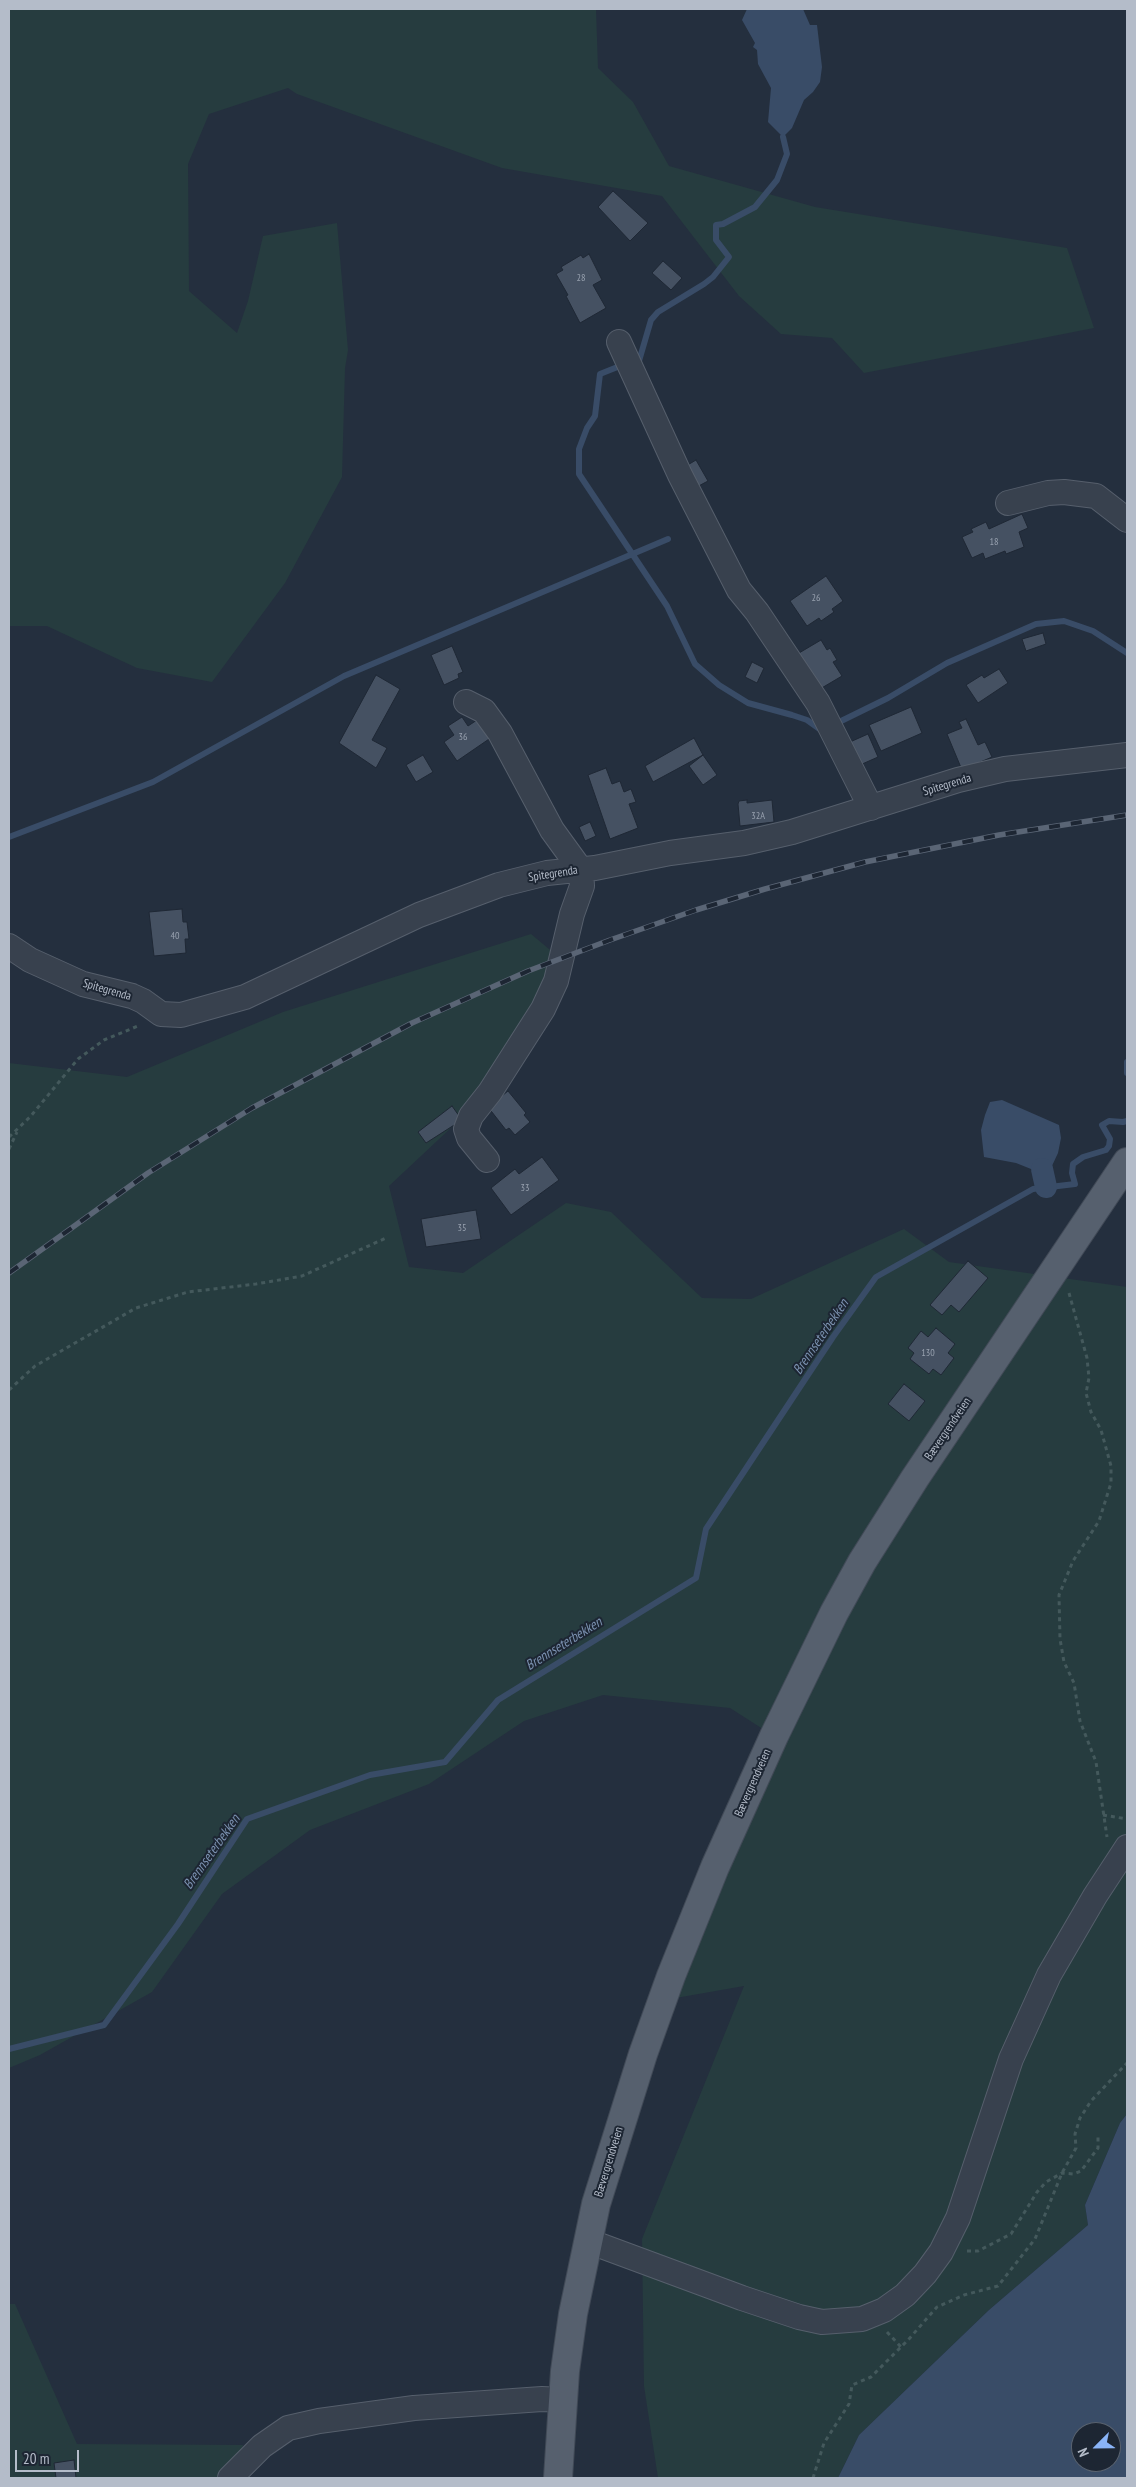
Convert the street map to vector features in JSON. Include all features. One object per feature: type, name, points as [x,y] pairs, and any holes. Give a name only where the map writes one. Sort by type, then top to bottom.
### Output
[{"type":"main road","name":"Bævergrendveien","points":[[558,2478],[563,2400],[573,2314],[588,2241],[608,2165],[671,1976],[715,1867],[829,1622],[879,1533],[1127,1162]]},
{"type":"street","points":[[619,342],[680,475],[738,590],[757,612],[818,703],[871,808]]},
{"type":"street","points":[[1008,503],[1048,493],[1064,492],[1096,496],[1127,520]]},
{"type":"street","points":[[466,702],[484,711],[500,733],[552,830],[580,870],[582,886],[572,914],[556,981],[536,1023],[490,1092],[471,1116],[466,1128],[469,1138],[487,1160]]},
{"type":"street","name":"Spitegrenda","points":[[9,946],[30,960],[82,984],[143,1001],[161,1014],[181,1015],[244,997],[419,915],[473,893],[547,872],[580,870],[670,853],[744,843],[792,832],[958,780],[1005,769],[1127,755]]},
{"type":"street","points":[[588,2241],[742,2298],[799,2317],[822,2322],[862,2319],[884,2310],[905,2295],[925,2274],[941,2252],[958,2218],[1023,2030],[1053,1967],[1127,1847]]},
{"type":"street","points":[[230,2478],[262,2446],[288,2428],[319,2421],[414,2408],[542,2399],[563,2400]]},
{"type":"path","points":[[9,1149],[18,1131],[78,1059],[104,1040],[161,1014]]},
{"type":"path","points":[[9,1137],[18,1131]]},
{"type":"path","points":[[9,1390],[35,1366],[136,1308],[188,1292],[256,1284],[302,1276],[386,1238]]},
{"type":"path","points":[[1060,1263],[1084,1344],[1089,1378],[1086,1393],[1091,1412],[1101,1430],[1111,1466],[1111,1482],[1099,1521],[1073,1561],[1059,1595],[1060,1639],[1064,1662],[1074,1684],[1080,1721],[1096,1762],[1112,1870]]},
{"type":"path","points":[[1103,1815],[1127,1819]]},
{"type":"path","points":[[813,2478],[824,2443],[849,2404],[852,2385],[871,2376],[908,2340],[937,2307],[964,2295],[998,2286],[1035,2239],[1062,2173],[1076,2148],[1075,2134],[1080,2118],[1091,2101],[1127,2063]]},
{"type":"path","points":[[941,2252],[978,2251],[1011,2234],[1037,2192],[1046,2182],[1062,2173],[1074,2174],[1081,2171],[1098,2148],[1098,2134]]},
{"type":"green space","points":[[9,9],[596,9],[598,68],[633,102],[669,166],[815,207],[1067,248],[1094,328],[864,373],[832,338],[781,334],[739,296],[662,196],[502,168],[297,94],[288,88],[209,114],[188,164],[189,291],[237,333],[248,301],[263,236],[337,223],[348,350],[345,368],[342,477],[285,583],[212,682],[137,668],[47,626],[9,626]]},
{"type":"green space","points":[[531,934],[567,964],[469,1111],[389,1186],[409,1267],[463,1273],[566,1203],[611,1212],[702,1298],[751,1299],[904,1229],[949,1262],[1127,1287],[1127,2114],[1120,2123],[1085,2205],[1088,2225],[989,2310],[859,2435],[838,2478],[658,2478],[644,2386],[642,2239],[744,1986],[670,1999],[766,1731],[730,1708],[603,1695],[524,1721],[429,1784],[310,1830],[222,1894],[152,1992],[40,2055],[9,2068],[9,1063],[127,1077],[283,1012]]},
{"type":"green space","points":[[9,2304],[15,2304],[77,2444],[243,2445],[239,2478],[9,2478]]},
{"type":"water","points":[[747,9],[803,9],[810,25],[817,25],[822,67],[820,82],[804,100],[792,128],[783,137],[768,122],[771,88],[758,64],[757,50],[753,47],[755,43],[742,20]]},
{"type":"water","points":[[1002,1100],[1059,1125],[1061,1138],[1058,1153],[1051,1168],[1036,1171],[1016,1163],[984,1157],[981,1130],[985,1115],[990,1102]]},
{"type":"water","points":[[1127,2114],[1127,2478],[838,2478],[859,2435],[989,2310],[1088,2225],[1085,2205],[1120,2123]]},
{"type":"building","points":[[613,191],[648,223],[630,241],[598,207]]},
{"type":"building","points":[[589,254],[602,280],[593,285],[606,308],[580,323],[566,296],[568,295],[556,274],[563,270],[561,267],[581,255],[583,258]]},
{"type":"building","points":[[663,261],[682,278],[671,290],[652,273]]},
{"type":"building","points":[[696,460],[708,481],[693,489],[681,469]]},
{"type":"building","points":[[1022,514],[1028,528],[1019,532],[1024,547],[1006,554],[1005,551],[985,559],[983,553],[972,558],[962,537],[973,532],[971,529],[986,522],[989,529]]},
{"type":"building","points":[[826,576],[843,601],[832,609],[834,612],[821,621],[819,618],[807,626],[790,601]]},
{"type":"building","points":[[1043,633],[1046,644],[1026,651],[1022,639]]},
{"type":"building","points":[[821,640],[827,650],[830,648],[837,660],[833,662],[842,676],[820,689],[799,653]]},
{"type":"building","points":[[452,646],[463,672],[458,674],[459,678],[444,685],[431,655]]},
{"type":"building","points":[[752,662],[764,668],[757,683],[745,677]]},
{"type":"building","points":[[999,669],[1008,683],[978,703],[966,685],[982,675],[984,678]]},
{"type":"building","points":[[376,675],[400,689],[372,740],[387,748],[376,768],[339,743]]},
{"type":"building","points":[[911,707],[922,733],[881,751],[869,725]]},
{"type":"building","points":[[462,717],[468,726],[480,718],[492,737],[457,761],[444,742],[454,735],[448,726]]},
{"type":"building","points":[[966,719],[978,745],[985,742],[992,757],[962,770],[947,734],[962,728],[959,722]]},
{"type":"building","points":[[868,734],[878,757],[860,765],[850,742]]},
{"type":"building","points":[[694,738],[703,755],[653,782],[645,766]]},
{"type":"building","points":[[423,755],[433,772],[416,782],[406,765]]},
{"type":"building","points":[[703,755],[717,775],[703,785],[689,766]]},
{"type":"building","points":[[606,768],[612,784],[620,781],[624,792],[631,789],[636,802],[629,804],[638,828],[610,839],[588,775]]},
{"type":"building","points":[[747,800],[747,803],[772,800],[774,822],[740,826],[738,804],[739,801]]},
{"type":"building","points":[[590,822],[596,836],[585,841],[579,827]]},
{"type":"building","points":[[182,909],[183,922],[187,922],[189,939],[185,939],[186,953],[154,956],[149,912]]},
{"type":"building","points":[[508,1091],[526,1113],[524,1115],[530,1122],[515,1135],[509,1128],[506,1130],[488,1107]]},
{"type":"building","points":[[452,1106],[462,1120],[426,1143],[418,1132]]},
{"type":"building","points":[[542,1157],[559,1180],[511,1215],[491,1188],[515,1169],[519,1174]]},
{"type":"building","points":[[476,1210],[481,1239],[426,1247],[421,1219]]},
{"type":"building","points":[[968,1261],[988,1278],[959,1312],[951,1305],[942,1315],[930,1305]]},
{"type":"building","points":[[936,1328],[955,1344],[948,1353],[954,1358],[941,1375],[933,1369],[929,1374],[910,1359],[914,1353],[908,1348],[921,1331],[928,1337]]},
{"type":"building","points":[[904,1384],[925,1401],[909,1421],[888,1404]]},
{"type":"building","points":[[74,2460],[76,2478],[56,2478],[54,2463]]},
{"type":"waterway","points":[[635,362],[639,361],[651,320],[658,312],[704,284],[713,277],[729,257],[716,240],[716,225],[723,224],[755,207],[777,180],[787,154],[783,137]]},
{"type":"waterway","points":[[625,364],[600,374],[595,416],[587,428],[579,449],[579,474],[667,606],[695,664],[719,685],[748,703],[807,720],[821,730],[823,729]]},
{"type":"waterway","points":[[9,837],[153,782],[344,676],[668,539]]},
{"type":"waterway","points":[[833,725],[888,698],[947,663],[1036,624],[1064,621],[1093,631],[1127,653]]},
{"type":"waterway","points":[[1127,1062],[1127,1073]]},
{"type":"waterway","name":"Brennseterbekken","points":[[9,2049],[104,2025],[178,1924],[247,1819],[370,1775],[445,1762],[498,1700],[696,1578],[706,1529],[833,1337],[876,1277],[1033,1189],[1075,1184],[1072,1173],[1073,1164],[1083,1157],[1106,1150],[1109,1146],[1110,1139],[1102,1125],[1109,1121],[1127,1121]]},
{"type":"waterway","points":[[1042,1169],[1046,1187]]},
{"type":"railway","points":[[9,1273],[148,1173],[252,1108],[412,1023],[528,971],[696,910],[865,862],[999,835],[1127,815]]}]
